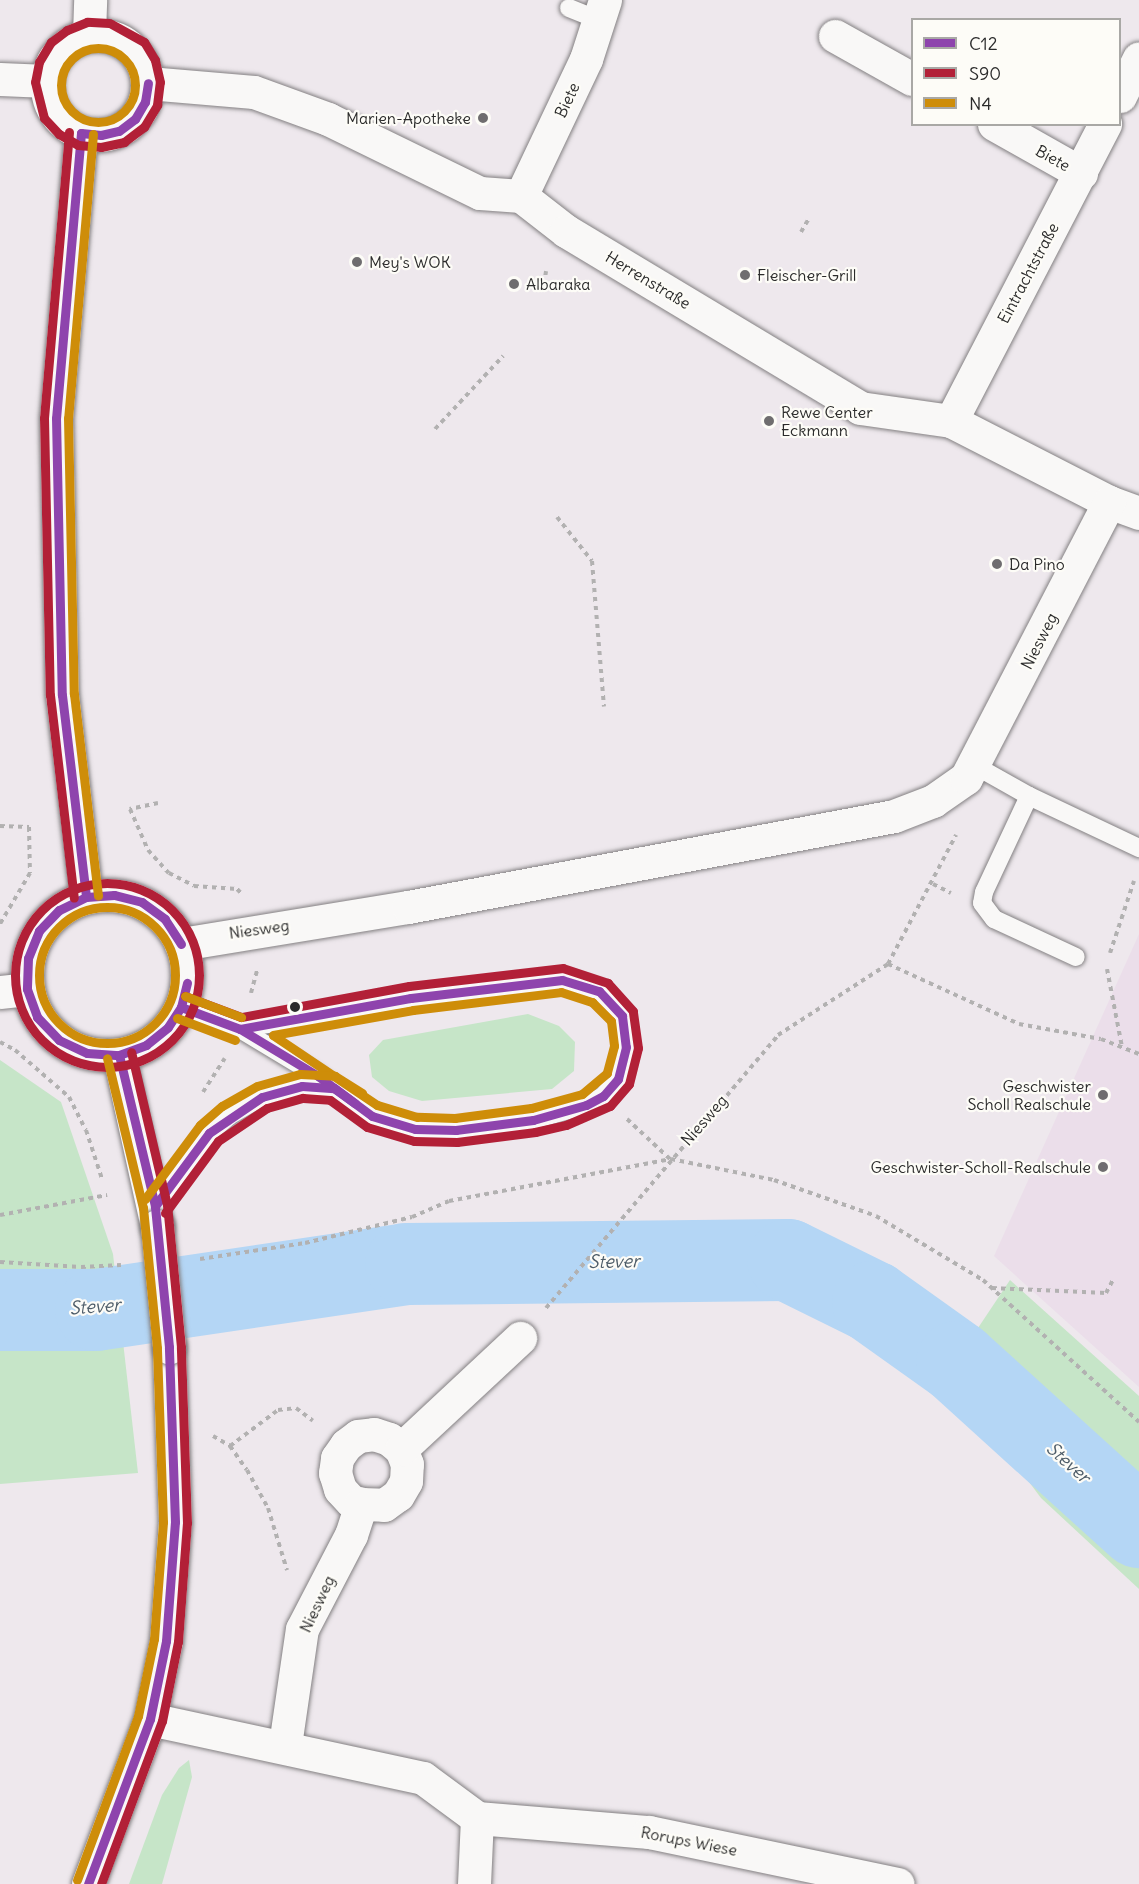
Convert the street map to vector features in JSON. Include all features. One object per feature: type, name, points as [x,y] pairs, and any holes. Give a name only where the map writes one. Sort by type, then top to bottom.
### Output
[{"type":"street","points":[[89,34],[90,0]]},
{"type":"street","name":"Biete","points":[[521,196],[586,59],[591,9]]},
{"type":"street","points":[[89,34],[107,35],[136,51],[148,83],[145,102],[127,125],[101,135],[81,133],[55,113],[47,81],[60,50],[89,34]]},
{"type":"street","points":[[835,36],[911,78]]},
{"type":"street","points":[[1121,92],[1139,58]]},
{"type":"street","points":[[0,79],[47,81]]},
{"type":"street","points":[[148,83],[254,92],[328,119],[480,193],[521,196]]},
{"type":"street","name":"Biete","points":[[998,126],[1081,173]]},
{"type":"street","name":"Eintrachtstraße","points":[[951,421],[1104,126]]},
{"type":"street","points":[[81,133],[56,418],[62,695],[86,897]]},
{"type":"street","name":"Herrenstraße","points":[[521,196],[566,231],[860,408],[951,421],[1124,508]]},
{"type":"street","name":"Niesweg","points":[[181,944],[408,907],[894,816],[933,801],[970,771],[1124,508]]},
{"type":"street","points":[[114,895],[142,902],[165,919],[181,944],[187,983],[181,1007],[168,1027],[146,1046],[119,1055],[87,1053],[59,1040],[13,990],[39,931],[59,910],[86,897],[114,895]]},
{"type":"street","points":[[88,1884],[150,1719],[166,1641],[175,1522],[169,1347],[156,1216],[119,1055]]},
{"type":"street","points":[[400,1449],[520,1338]]},
{"type":"street","points":[[374,1434],[389,1439],[400,1449],[407,1464],[406,1481],[398,1495],[384,1505],[351,1501],[340,1489],[335,1473],[337,1458],[346,1445],[358,1437],[374,1434]]},
{"type":"street","name":"Niesweg","points":[[285,1745],[303,1629],[351,1534],[361,1504]]},
{"type":"street","points":[[150,1719],[285,1745],[423,1778],[477,1818],[474,1884]]},
{"type":"street","name":"Rorups Wiese","points":[[477,1818],[649,1832],[898,1884]]},
{"type":"lane","points":[[970,771],[1139,848]]},
{"type":"lane","points":[[1029,796],[984,892],[982,903],[994,919],[1076,957]]},
{"type":"lane","points":[[181,1007],[240,1029],[334,1088],[372,1116],[415,1129],[456,1130],[562,1114],[603,1096],[618,1079],[626,1047],[622,1016],[599,991],[562,980],[411,998],[240,1029]]},
{"type":"lane","points":[[156,1216],[209,1133],[229,1116],[262,1097],[302,1086],[334,1088]]},
{"type":"path","points":[[801,232],[808,220]]},
{"type":"path","points":[[544,284],[546,270]]},
{"type":"path","points":[[435,429],[503,356]]},
{"type":"path","points":[[557,517],[592,561],[604,707]]},
{"type":"path","name":"Niesweg","points":[[520,1338],[627,1214],[670,1159],[778,1035],[888,964],[960,827],[970,801],[970,771]]},
{"type":"path","points":[[129,809],[158,803]]},
{"type":"path","points":[[0,826],[29,827],[30,873],[0,924]]},
{"type":"path","points":[[1122,1048],[1107,969],[1115,928],[1135,877]]},
{"type":"path","points":[[888,964],[1019,1024],[1101,1039],[1139,1054]]},
{"type":"path","points":[[0,1042],[15,1050],[69,1097],[86,1130],[107,1196],[0,1215]]},
{"type":"path","points":[[603,1096],[670,1159]]},
{"type":"path","points":[[198,1260],[305,1243],[412,1217],[449,1201],[670,1159],[774,1180],[876,1216],[991,1288],[1139,1422]]},
{"type":"path","points":[[0,1262],[81,1267],[128,1264]]},
{"type":"path","points":[[991,1288],[1106,1293],[1113,1280]]},
{"type":"path","points":[[230,1446],[278,1410],[296,1408],[346,1445]]},
{"type":"path","points":[[211,1436],[230,1446],[268,1508],[303,1629]]},
{"type":"shaded area","name":"Geschwister Scholl Realschule","points":[[1139,934],[1139,1387],[994,1256]]},
{"type":"green space","points":[[528,1014],[559,1026],[575,1042],[574,1071],[552,1089],[422,1101],[389,1091],[372,1077],[369,1055],[383,1040]]},
{"type":"green space","points":[[0,1060],[61,1102],[113,1254],[138,1473],[0,1484]]},
{"type":"green space","points":[[1010,1280],[1139,1396],[1139,1589],[1041,1498],[948,1373]]},
{"type":"green space","points":[[189,1760],[192,1777],[162,1884],[129,1884],[162,1795],[179,1768]]},
{"type":"waterway","name":"Stever","points":[[0,1310],[96,1310],[406,1264],[788,1260],[873,1302],[957,1362],[1139,1527]]},
{"type":"transit line","name":"S90","points":[[109,23],[87,22],[67,30],[51,42],[39,62],[35,82],[44,118],[59,134],[78,145],[101,147],[124,142],[144,127],[157,105],[160,82],[155,60],[144,42],[111,24]]},
{"type":"transit line","name":"N4","points":[[91,48],[105,48],[119,54],[129,64],[135,78],[135,85],[133,99],[119,116],[105,122],[91,122],[77,116],[67,106],[61,92],[61,78],[67,64],[77,54],[91,48]]},
{"type":"transit line","name":"C12","points":[[81,133],[101,135],[119,131],[135,119],[145,102],[148,83]]},
{"type":"transit line","name":"S90","points":[[69,132],[44,418],[50,695],[74,898]]},
{"type":"transit line","name":"C12","points":[[81,133],[56,418],[62,695],[86,897]]},
{"type":"transit line","name":"N4","points":[[93,134],[68,418],[74,694],[98,896]]},
{"type":"transit line","name":"S90","points":[[107,883],[142,890],[172,910],[192,940],[199,975],[192,1010],[172,1040],[142,1060],[107,1067],[72,1060],[42,1040],[22,1010],[15,975],[22,940],[42,910],[72,890],[107,883]]},
{"type":"transit line","name":"C12","points":[[181,944],[165,919],[142,902],[114,895],[86,897],[59,910],[39,931],[28,958],[27,989],[37,1017],[59,1040],[87,1053],[119,1055],[146,1045],[168,1027],[181,1007],[187,983]]},
{"type":"transit line","name":"N4","points":[[107,907],[133,912],[155,927],[170,949],[175,975],[170,1001],[155,1023],[133,1038],[107,1043],[81,1038],[59,1023],[44,1001],[39,975],[44,949],[59,927],[81,912],[107,907]]},
{"type":"transit line","name":"S90","points":[[165,1213],[218,1141],[267,1108],[303,1098],[330,1100],[367,1127],[414,1141],[457,1142],[535,1132],[566,1125],[610,1106],[629,1084],[638,1048],[633,1011],[608,983],[563,968],[409,986],[241,1017],[185,996]]},
{"type":"transit line","name":"C12","points":[[562,980],[599,991],[622,1016],[626,1047],[618,1079],[603,1096],[586,1105],[533,1120],[456,1130],[415,1129],[372,1116],[318,1076],[240,1029],[411,998],[562,980]]},
{"type":"transit line","name":"N4","points":[[561,992],[592,1002],[611,1021],[614,1046],[607,1073],[582,1094],[531,1108],[455,1118],[417,1117],[377,1105],[273,1035],[413,1010],[561,992]]},
{"type":"transit line","name":"N4","points":[[185,996],[241,1017]]},
{"type":"transit line","name":"C12","points":[[181,1007],[240,1029]]},
{"type":"transit line","name":"N4","points":[[177,1018],[235,1040]]},
{"type":"transit line","name":"S90","points":[[101,1884],[162,1721],[178,1642],[187,1523],[181,1347],[167,1205],[131,1052]]},
{"type":"transit line","name":"C12","points":[[88,1884],[150,1719],[166,1641],[175,1522],[169,1347],[155,1206],[119,1055]]},
{"type":"transit line","name":"N4","points":[[77,1880],[138,1716],[154,1639],[163,1522],[157,1348],[143,1208],[107,1058]]},
{"type":"transit line","name":"N4","points":[[145,1199],[200,1125],[222,1106],[257,1086],[300,1074],[335,1076],[362,1093]]},
{"type":"transit line","name":"C12","points":[[155,1206],[209,1133],[262,1097],[302,1086],[334,1088],[355,1103]]},
{"type":"place","name":"Marien-Apotheke","points":[[483,118]]},
{"type":"place","name":"Mey's WOK","points":[[357,262]]},
{"type":"place","name":"Fleischer-Grill","points":[[745,275]]},
{"type":"place","name":"Albaraka","points":[[514,284]]},
{"type":"place","name":"Rewe Center Eckmann","points":[[769,421]]},
{"type":"place","name":"Da Pino","points":[[997,564]]},
{"type":"place","name":"Geschwister Scholl Realschule","points":[[1103,1095]]},
{"type":"place","name":"Geschwister-Scholl-Realschule","points":[[1103,1167]]}]
